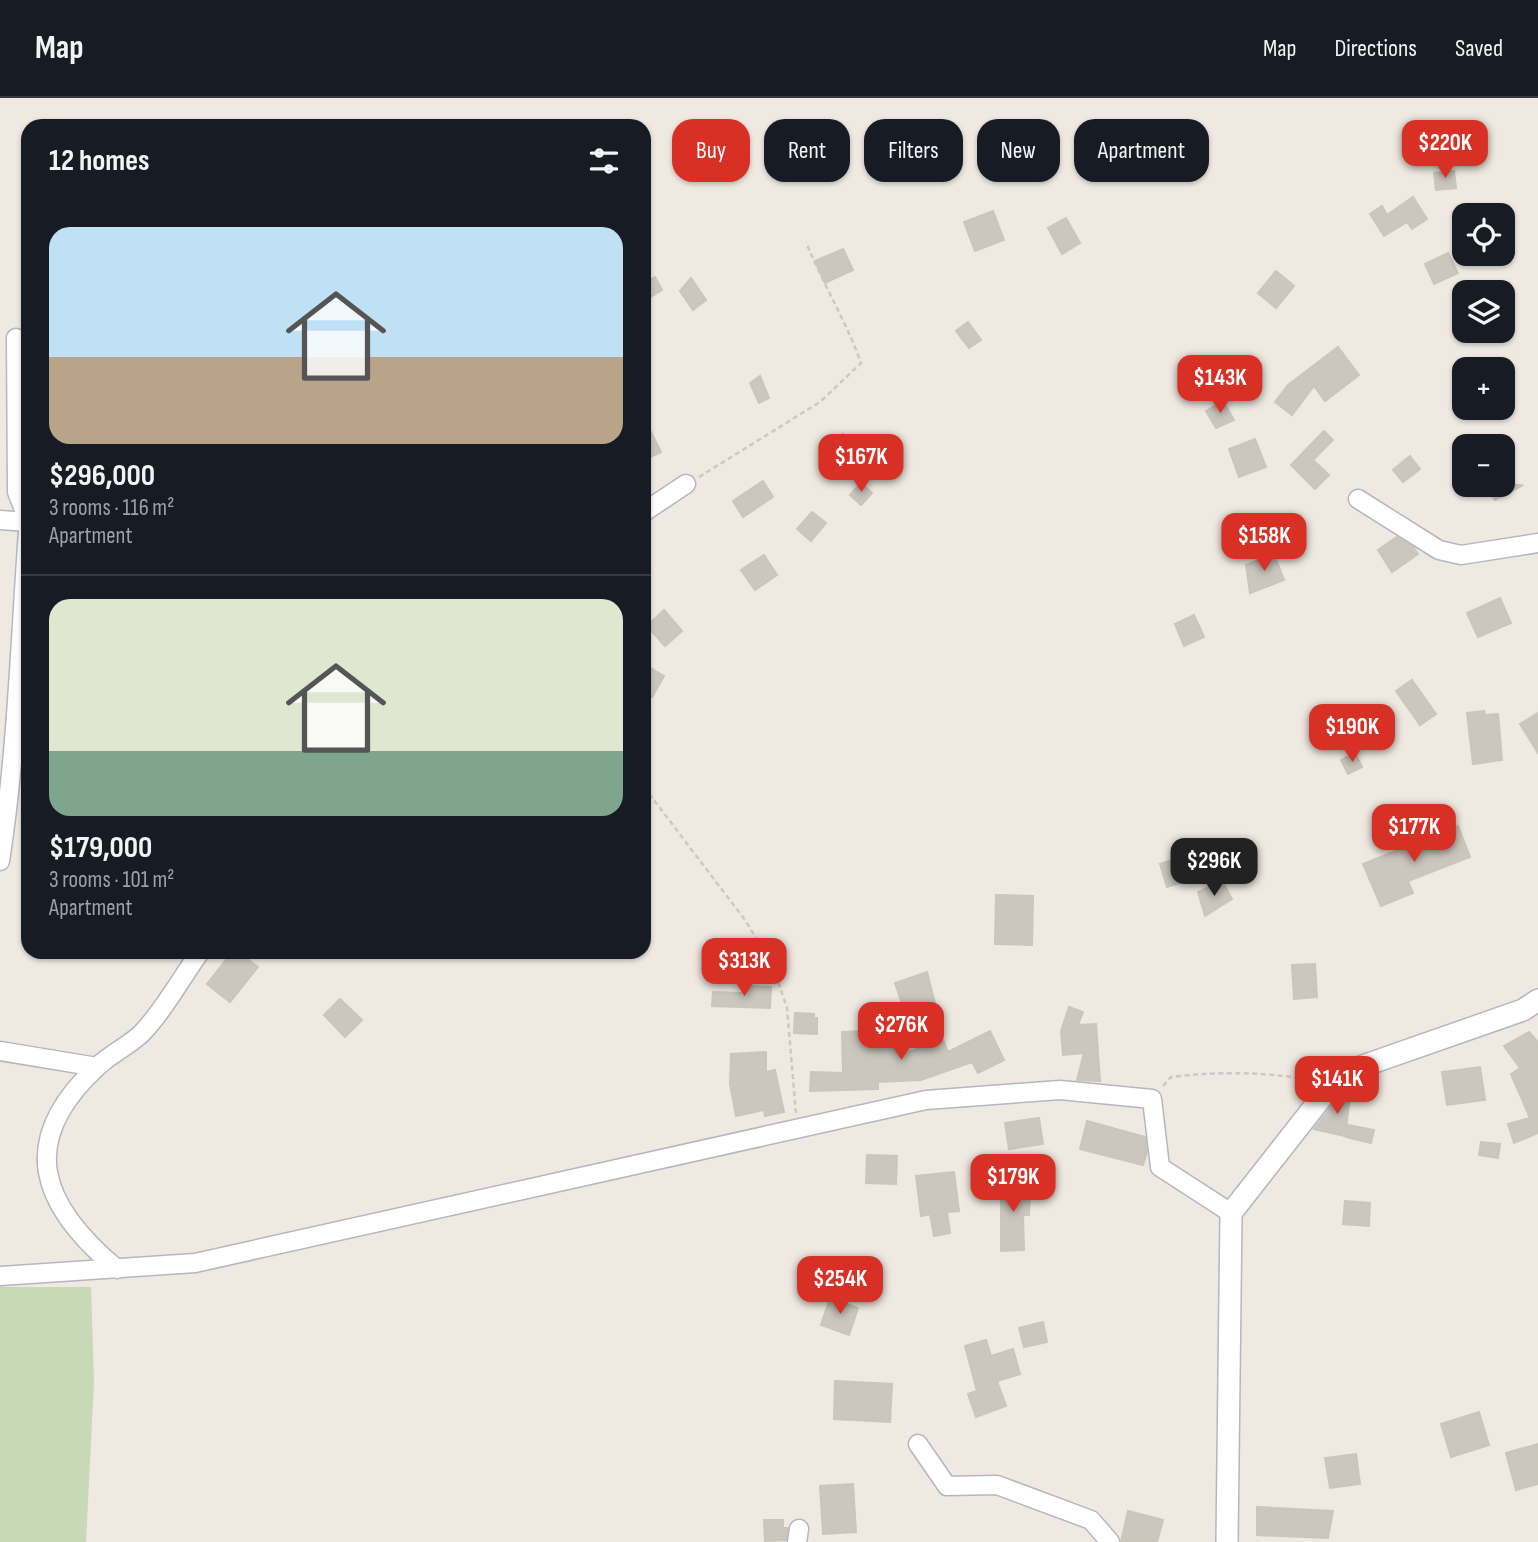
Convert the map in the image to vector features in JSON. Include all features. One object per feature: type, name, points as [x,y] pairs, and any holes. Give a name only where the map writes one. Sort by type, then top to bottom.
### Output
[{"type":"street","points":[[16,338],[17,492],[21,503]]},
{"type":"street","points":[[651,507],[687,484]]},
{"type":"street","points":[[1358,499],[1438,550],[1461,555],[1538,543]]},
{"type":"street","points":[[0,520],[21,521]]},
{"type":"street","points":[[0,861],[13,780],[21,626]]},
{"type":"street","points":[[117,1269],[89,1246],[58,1202],[46,1174],[47,1143],[62,1108],[97,1067],[142,1033],[195,959]]},
{"type":"street","points":[[1227,1542],[1231,1213],[1340,1074],[1523,1010],[1538,1000]]},
{"type":"street","points":[[0,1051],[97,1067]]},
{"type":"street","points":[[0,1276],[195,1263],[926,1100],[1010,1092],[1060,1090],[1152,1099],[1160,1167],[1231,1213]]},
{"type":"street","points":[[918,1444],[947,1486],[997,1485],[1091,1520],[1110,1542]]},
{"type":"path","points":[[687,484],[725,464],[785,421],[820,401],[861,363],[847,325],[823,286],[806,243]]},
{"type":"path","points":[[651,796],[745,919],[772,964],[787,1008],[798,1128]]},
{"type":"path","points":[[1152,1099],[1171,1077],[1217,1071],[1261,1072],[1332,1083]]},
{"type":"green space","points":[[0,1287],[91,1287],[94,1382],[86,1542],[0,1542]]},
{"type":"building","points":[[1454,171],[1456,188],[1436,190],[1434,173]]},
{"type":"building","points":[[1413,197],[1427,219],[1412,229],[1407,222],[1384,236],[1370,214],[1382,206],[1387,215]]},
{"type":"building","points":[[993,211],[1004,240],[975,251],[964,222]]},
{"type":"building","points":[[1066,218],[1080,243],[1062,254],[1048,228]]},
{"type":"building","points":[[843,249],[853,270],[825,283],[815,261]]},
{"type":"building","points":[[1448,253],[1452,266],[1458,273],[1434,284],[1425,264]]},
{"type":"building","points":[[1276,271],[1294,286],[1276,308],[1258,293]]},
{"type":"building","points":[[655,277],[662,290],[651,297],[651,279]]},
{"type":"building","points":[[691,278],[706,300],[693,310],[680,291]]},
{"type":"building","points":[[968,322],[981,340],[969,348],[956,331]]},
{"type":"building","points":[[1338,347],[1359,375],[1325,401],[1314,386],[1292,415],[1275,402],[1288,385]]},
{"type":"building","points":[[760,376],[769,398],[759,403],[750,383]]},
{"type":"building","points":[[1223,401],[1234,420],[1216,428],[1206,411]]},
{"type":"building","points":[[1324,431],[1333,440],[1313,460],[1329,475],[1315,489],[1291,465]]},
{"type":"building","points":[[651,432],[661,452],[651,457]]},
{"type":"building","points":[[843,434],[854,460],[832,472],[819,447]]},
{"type":"building","points":[[1255,439],[1266,467],[1239,477],[1229,449]]},
{"type":"building","points":[[1410,456],[1420,469],[1403,482],[1393,470]]},
{"type":"building","points":[[763,481],[773,497],[743,517],[733,501]]},
{"type":"building","points":[[861,483],[872,493],[861,505],[850,495]]},
{"type":"building","points":[[812,512],[826,523],[811,541],[797,529]]},
{"type":"building","points":[[1397,537],[1413,547],[1418,554],[1392,572],[1378,550]]},
{"type":"building","points":[[1274,554],[1284,580],[1250,593],[1246,565]]},
{"type":"building","points":[[764,555],[777,575],[755,590],[741,570]]},
{"type":"building","points":[[1500,598],[1511,623],[1478,637],[1467,613]]},
{"type":"building","points":[[664,610],[682,631],[665,646],[651,630],[651,622]]},
{"type":"building","points":[[1194,615],[1204,637],[1184,646],[1175,624]]},
{"type":"building","points":[[651,668],[664,676],[651,696]]},
{"type":"building","points":[[1412,680],[1436,714],[1420,725],[1396,691]]},
{"type":"building","points":[[1484,711],[1485,715],[1498,714],[1502,760],[1473,764],[1467,713]]},
{"type":"building","points":[[1538,713],[1538,753],[1520,724]]},
{"type":"building","points":[[1355,753],[1362,767],[1348,774],[1341,760]]},
{"type":"building","points":[[1408,814],[1426,818],[1423,831],[1405,826]]},
{"type":"building","points":[[1458,826],[1470,857],[1408,881],[1413,893],[1381,906],[1363,864]]},
{"type":"building","points":[[1185,856],[1192,879],[1167,887],[1160,864]]},
{"type":"building","points":[[1222,881],[1232,899],[1205,916],[1198,892]]},
{"type":"building","points":[[996,895],[1033,896],[1032,945],[995,944]]},
{"type":"building","points":[[227,959],[247,959],[258,967],[230,1002],[207,984]]},
{"type":"building","points":[[1315,964],[1317,997],[1294,999],[1292,965]]},
{"type":"building","points":[[927,972],[935,1003],[905,1012],[895,983]]},
{"type":"building","points":[[742,986],[771,987],[770,1008],[712,1006],[713,992],[742,993]]},
{"type":"building","points":[[340,999],[362,1020],[345,1037],[324,1015]]},
{"type":"building","points":[[1069,1007],[1083,1012],[1078,1025],[1096,1024],[1100,1081],[1077,1080],[1084,1053],[1063,1055],[1061,1031]]},
{"type":"building","points":[[795,1013],[814,1014],[814,1018],[817,1018],[817,1034],[794,1033]]},
{"type":"building","points":[[865,1031],[866,1044],[902,1040],[903,1054],[943,1040],[948,1052],[990,1031],[1004,1060],[978,1073],[972,1062],[921,1080],[878,1082],[878,1089],[810,1091],[811,1072],[843,1073],[842,1032]]},
{"type":"building","points":[[1529,1032],[1538,1042],[1538,1133],[1514,1143],[1508,1124],[1530,1118],[1511,1074],[1520,1068],[1504,1046]]},
{"type":"building","points":[[766,1052],[766,1072],[775,1070],[784,1112],[765,1116],[764,1110],[736,1116],[730,1084],[731,1054]]},
{"type":"building","points":[[1480,1067],[1485,1100],[1447,1105],[1442,1072]]},
{"type":"building","points":[[1346,1088],[1351,1088],[1345,1136],[1314,1129]]},
{"type":"building","points":[[1039,1118],[1043,1144],[1009,1149],[1005,1123]]},
{"type":"building","points":[[1087,1121],[1145,1137],[1147,1152],[1143,1165],[1080,1149]]},
{"type":"building","points":[[1348,1125],[1374,1130],[1371,1143],[1346,1137]]},
{"type":"building","points":[[1481,1142],[1500,1144],[1498,1158],[1479,1155]]},
{"type":"building","points":[[867,1155],[897,1156],[896,1184],[866,1183]]},
{"type":"building","points":[[954,1172],[959,1211],[947,1212],[950,1233],[934,1236],[930,1214],[921,1216],[916,1176]]},
{"type":"building","points":[[1001,1177],[1021,1177],[1020,1196],[1030,1197],[1029,1215],[1023,1215],[1024,1250],[1001,1251]]},
{"type":"building","points":[[1345,1201],[1370,1203],[1369,1226],[1343,1224]]},
{"type":"building","points":[[830,1298],[858,1308],[849,1335],[821,1325]]},
{"type":"building","points":[[1043,1322],[1047,1342],[1024,1347],[1019,1328]]},
{"type":"building","points":[[986,1340],[991,1356],[1013,1349],[1020,1374],[997,1381],[1006,1406],[976,1417],[968,1394],[977,1391],[965,1346]]},
{"type":"building","points":[[835,1381],[892,1384],[890,1422],[834,1419]]},
{"type":"building","points":[[1479,1412],[1489,1445],[1451,1457],[1441,1424]]},
{"type":"building","points":[[1538,1444],[1538,1484],[1516,1490],[1506,1453]]},
{"type":"building","points":[[1356,1454],[1360,1484],[1330,1488],[1325,1458]]},
{"type":"building","points":[[853,1484],[856,1532],[823,1534],[820,1486]]},
{"type":"building","points":[[1257,1507],[1333,1511],[1328,1538],[1257,1535]]},
{"type":"building","points":[[1128,1511],[1163,1520],[1157,1542],[1121,1542]]},
{"type":"building","points":[[764,1520],[783,1520],[783,1528],[788,1528],[786,1540],[765,1541]]}]
